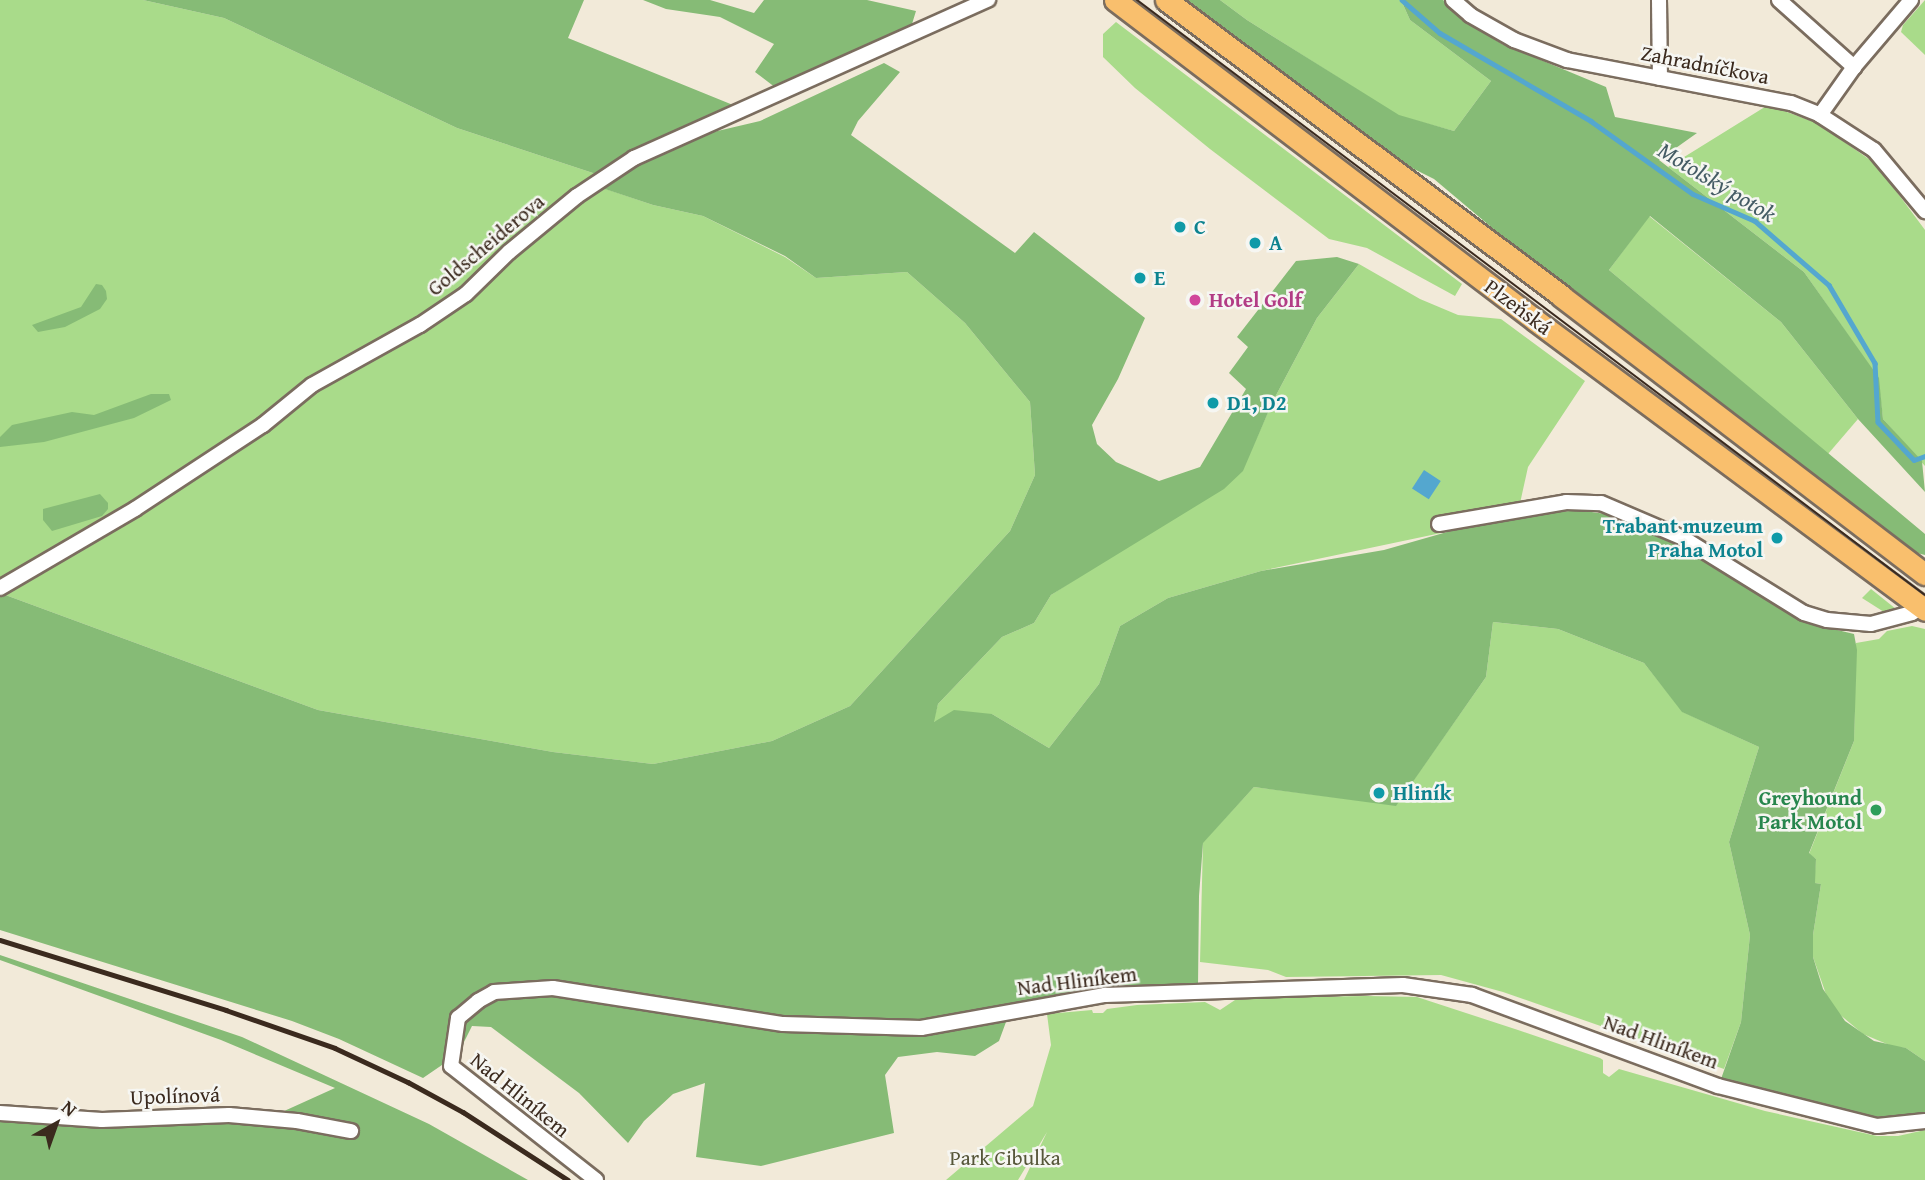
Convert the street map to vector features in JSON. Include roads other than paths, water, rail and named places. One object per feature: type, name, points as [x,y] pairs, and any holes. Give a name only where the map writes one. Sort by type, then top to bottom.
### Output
[{"type":"main road","name":"Plzeňská","points":[[1115,0],[1524,311],[1924,608]]},
{"type":"main road","name":"Plzeňská","points":[[1166,0],[1920,567]]},
{"type":"street","name":"Goldscheiderova","points":[[0,587],[135,509],[263,425],[312,385],[420,326],[466,294],[509,251],[576,196],[634,158],[988,0]]},
{"type":"street","name":"Zahradníčkova","points":[[1453,0],[1470,15],[1497,31],[1549,54],[1791,103],[1821,114],[1874,150],[1925,210]]},
{"type":"street","points":[[1659,0],[1660,78]]},
{"type":"street","points":[[1779,0],[1854,67]]},
{"type":"street","points":[[1821,114],[1854,67],[1911,0]]},
{"type":"street","points":[[1439,524],[1566,502],[1601,503],[1683,538],[1804,613],[1826,620],[1871,624],[1924,608]]},
{"type":"street","name":"Nad Hliníkem","points":[[596,1180],[451,1066],[458,1018],[478,1001],[494,992],[553,988],[783,1024],[921,1028],[1105,995],[1403,985],[1472,995],[1718,1086],[1877,1126],[1925,1121]]},
{"type":"street","name":"Upolínová","points":[[0,1113],[102,1120],[229,1115],[351,1131]]},
{"type":"water","points":[[1424,470],[1441,481],[1429,499],[1412,488]]},
{"type":"waterway","name":"Motolský potok","points":[[1402,0],[1440,33],[1591,121],[1693,194],[1755,221],[1829,285],[1875,363],[1878,422],[1914,460],[1925,456]]},
{"type":"tram line","points":[[1137,0],[1925,595]]},
{"type":"railway","points":[[0,940],[226,1010],[335,1048],[408,1082],[463,1112],[568,1180]]},
{"type":"place","name":"C","points":[[1180,227]]},
{"type":"place","name":"A","points":[[1255,243]]},
{"type":"place","name":"E","points":[[1140,278]]},
{"type":"place","name":"Hotel Golf","points":[[1195,300]]},
{"type":"place","name":"D1, D2","points":[[1213,403]]},
{"type":"place","name":"Trabant muzeum Praha Motol","points":[[1777,538]]},
{"type":"place","name":"Hliník","points":[[1379,793]]},
{"type":"place","name":"Greyhound Park Motol","points":[[1876,810]]},
{"type":"park label","name":"Park Cibulka","points":[[1005,1158]]}]
